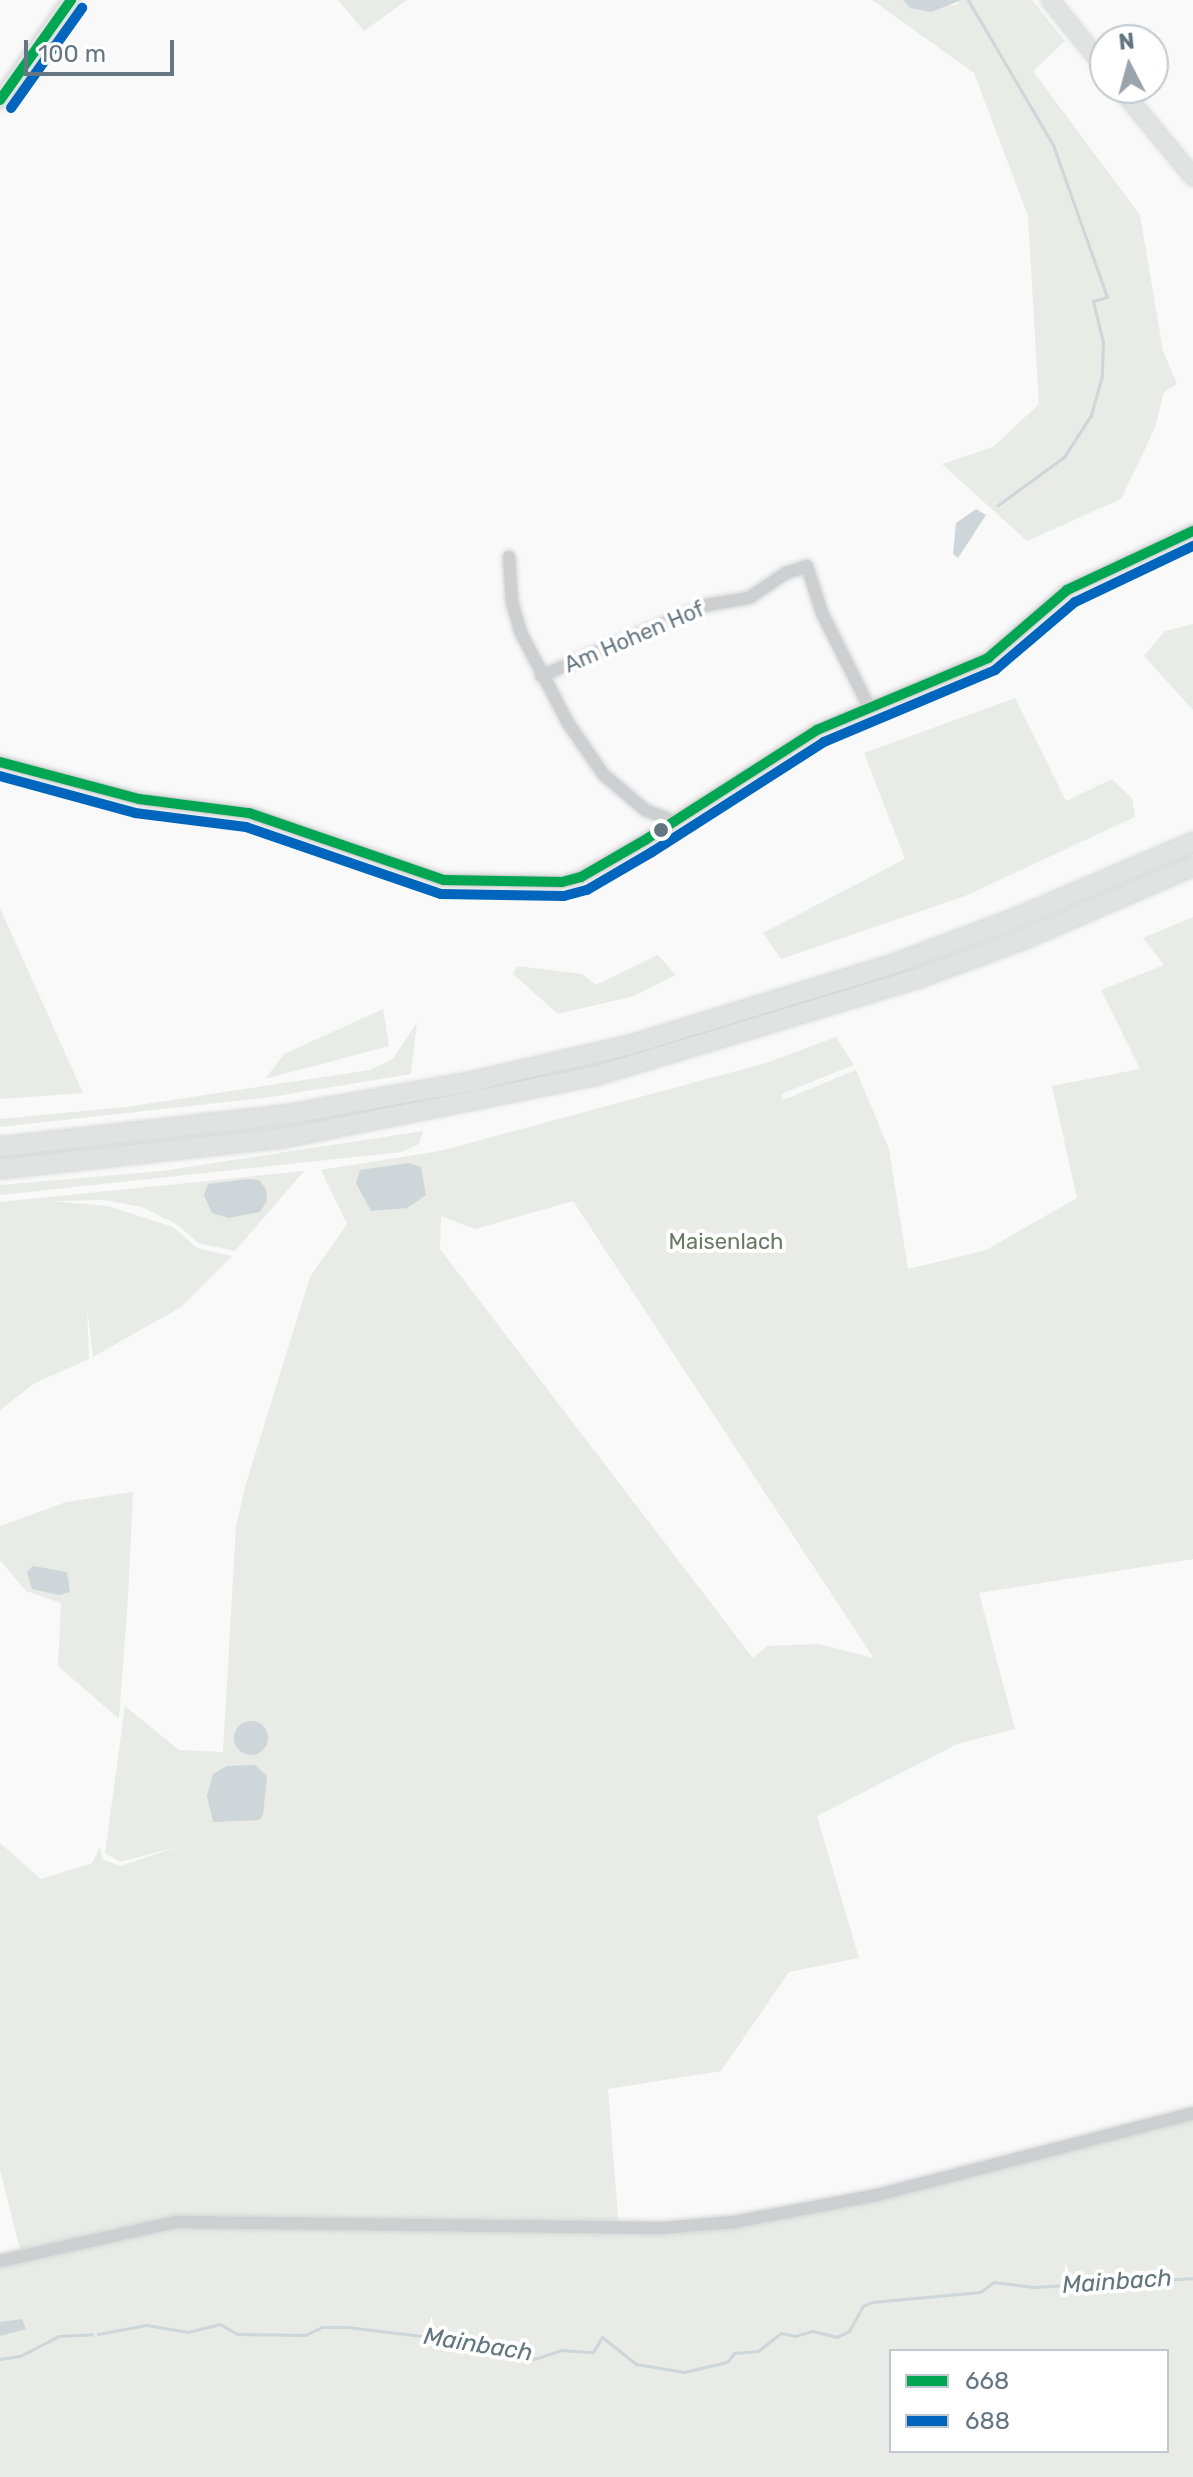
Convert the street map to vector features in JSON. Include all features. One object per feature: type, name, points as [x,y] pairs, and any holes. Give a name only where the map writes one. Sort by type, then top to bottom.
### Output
[{"type":"highway","points":[[0,1147],[285,1115],[470,1082],[634,1044],[894,964],[1016,918],[1193,842]]},
{"type":"highway","points":[[0,1169],[283,1138],[478,1103],[610,1072],[919,978],[1027,938],[1193,866]]},
{"type":"main road","points":[[0,100],[71,0]]},
{"type":"main road","points":[[1050,0],[1089,48]]},
{"type":"main road","points":[[1133,104],[1193,177]]},
{"type":"street","points":[[0,762],[139,799],[249,813],[420,873],[465,882],[562,882],[581,877],[786,747],[868,705],[988,658],[1067,590],[1193,531]]},
{"type":"street","name":"Am Hohen Hof","points":[[509,557],[512,602],[541,676],[603,774],[645,810],[673,821]]},
{"type":"street","name":"Am Hohen Hof","points":[[541,676],[707,605],[749,598],[786,573],[807,566],[822,613],[868,705]]},
{"type":"street","points":[[0,2261],[176,2222],[662,2228],[746,2221],[877,2195],[1193,2113]]},
{"type":"green space","points":[[338,0],[407,0],[364,31]]},
{"type":"green space","points":[[872,0],[903,0],[911,8],[956,5],[962,0],[1032,0],[1065,41],[1033,71],[1140,215],[1163,351],[1177,384],[1164,392],[1155,428],[1121,499],[1027,541],[942,464],[993,447],[1039,404],[1028,216],[974,73]]},
{"type":"green space","points":[[1193,624],[1193,710],[1144,656],[1165,631]]},
{"type":"green space","points":[[1015,698],[1066,801],[1112,779],[1132,798],[1135,817],[965,896],[781,959],[763,933],[905,859],[864,753]]},
{"type":"green space","points":[[0,908],[83,1093],[0,1099]]},
{"type":"green space","name":"Maisenlach","points":[[1193,917],[1193,1559],[979,1593],[1015,1729],[957,1744],[817,1816],[859,1958],[789,1972],[721,2071],[608,2089],[619,2229],[689,2230],[837,2204],[1193,2114],[1193,2477],[0,2477],[0,2253],[20,2249],[0,2170],[0,1843],[41,1879],[92,1863],[100,1847],[102,1859],[121,1866],[177,1847],[120,1862],[105,1853],[125,1706],[179,1750],[223,1752],[236,1526],[245,1487],[310,1277],[347,1224],[321,1170],[440,1151],[766,1063],[836,1037],[854,1065],[781,1094],[783,1100],[856,1070],[889,1149],[908,1269],[986,1250],[1077,1198],[1052,1086],[1140,1069],[1101,990],[1164,965],[1143,938]],"holes":[[[573,1201],[873,1657],[819,1644],[767,1646],[753,1658],[440,1249],[441,1216],[475,1229]]]},
{"type":"green space","points":[[658,955],[676,975],[634,996],[558,1014],[513,974],[517,966],[582,974],[596,985]]},
{"type":"green space","points":[[383,1009],[389,1046],[265,1079],[284,1054]]},
{"type":"green space","points":[[417,1022],[411,1074],[271,1097],[0,1127],[0,1119],[126,1107],[370,1070],[393,1059]]},
{"type":"green space","points":[[423,1131],[419,1144],[402,1152],[0,1195],[0,1185],[162,1171]]},
{"type":"green space","points":[[304,1171],[235,1251],[198,1243],[178,1225],[142,1207],[104,1200],[52,1201],[108,1206],[173,1227],[197,1248],[232,1256],[181,1307],[93,1357],[87,1306],[89,1359],[35,1383],[0,1410],[0,1202]]},
{"type":"green space","points":[[133,1492],[119,1719],[58,1666],[61,1603],[26,1591],[0,1560],[0,1526],[66,1502]]},
{"type":"shaded area","points":[[903,0],[962,0],[931,12],[910,8]]},
{"type":"shaded area","points":[[976,509],[986,515],[958,558],[953,554],[956,523]]},
{"type":"shaded area","points":[[409,1163],[421,1167],[426,1195],[407,1208],[371,1211],[356,1183],[360,1170]]},
{"type":"shaded area","points":[[259,1180],[266,1189],[267,1201],[260,1212],[229,1218],[212,1213],[204,1195],[208,1184]]},
{"type":"shaded area","points":[[33,1566],[67,1572],[70,1592],[59,1595],[32,1589],[27,1572]]},
{"type":"shaded area","points":[[251,1721],[263,1726],[268,1738],[263,1750],[251,1755],[239,1750],[234,1738],[239,1726]]},
{"type":"shaded area","points":[[255,1765],[267,1776],[263,1815],[259,1820],[213,1822],[207,1796],[213,1774],[227,1766]]},
{"type":"shaded area","points":[[22,2319],[26,2329],[0,2336],[0,2322]]},
{"type":"waterway","points":[[968,0],[1053,145],[1107,297],[1093,301],[1103,342],[1102,376],[1091,415],[1064,457],[998,505]]},
{"type":"waterway","name":"Mainbach","points":[[98,2334],[146,2325],[188,2332],[220,2324],[237,2334],[305,2335],[322,2327],[347,2327],[471,2342],[534,2359],[561,2350],[593,2352],[602,2337],[636,2364],[684,2372],[727,2362],[734,2353],[758,2351],[781,2333],[795,2336],[813,2331],[837,2337],[849,2331],[863,2306],[872,2302],[980,2292],[994,2282],[1034,2287],[1193,2278]]},
{"type":"waterway","name":"Mainbach","points":[[0,2359],[20,2356],[59,2336],[92,2334]]},
{"type":"transit line","name":"668","points":[[0,100],[71,0]]},
{"type":"transit line","name":"688","points":[[11,108],[82,8]]},
{"type":"transit line","name":"668","points":[[0,762],[139,799],[249,813],[444,880],[562,882],[581,877],[645,840],[817,730],[988,658],[1067,590],[1193,531]]},
{"type":"transit line","name":"688","points":[[0,776],[135,813],[246,827],[441,894],[564,896],[587,890],[652,852],[824,742],[995,670],[1075,602],[1193,546]]}]
